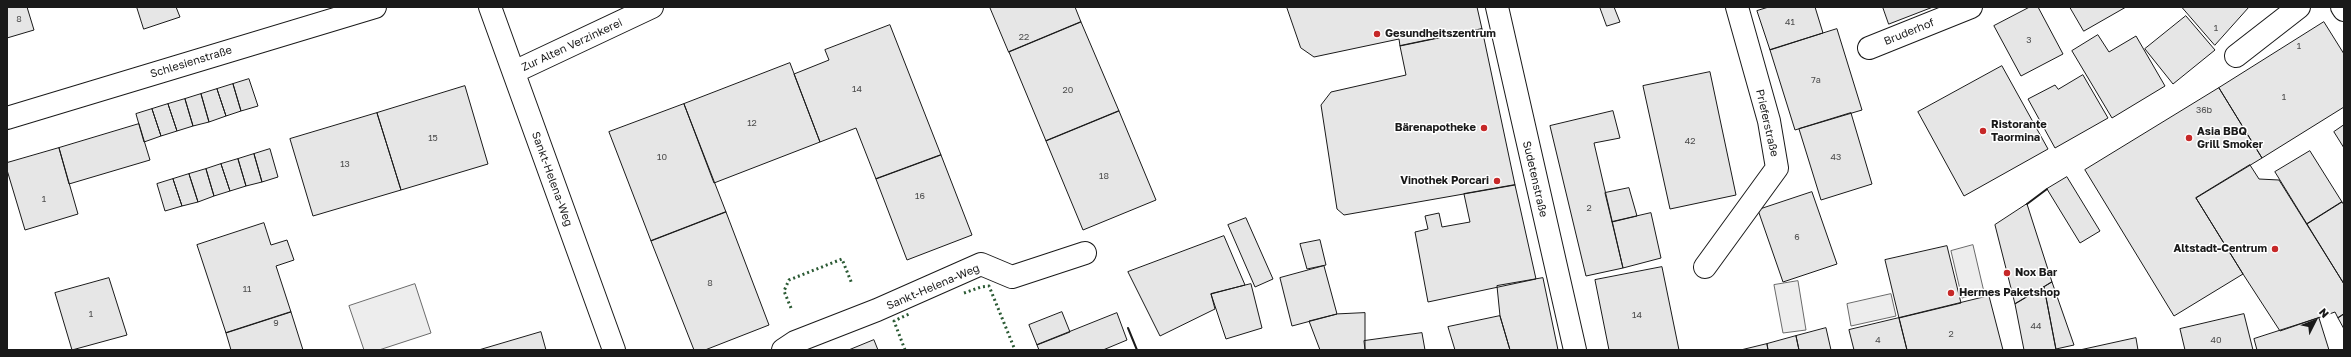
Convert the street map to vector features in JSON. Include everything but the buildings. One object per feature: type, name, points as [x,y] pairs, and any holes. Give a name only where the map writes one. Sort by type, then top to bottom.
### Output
[{"type":"street","name":"Schlesienstraße","points":[[7,118],[375,7]]},
{"type":"street","name":"Sankt-Helena-Weg","points":[[490,7],[614,350]]},
{"type":"street","name":"Zur Alten Verzinkerei","points":[[514,72],[652,7]]},
{"type":"street","name":"Sudetenstraße","points":[[1497,7],[1575,350]]},
{"type":"street","name":"Prieferstraße","points":[[1704,267],[1777,168],[1769,121],[1737,7]]},
{"type":"street","name":"Bruderhof","points":[[1869,48],[1971,7]]},
{"type":"street","points":[[2236,56],[2300,7]]},
{"type":"street","name":"Sankt-Helena-Weg","points":[[782,350],[795,342],[877,310],[982,264],[1012,277],[1086,253]]},
{"type":"shaded area","points":[[1973,245],[1984,292],[1962,298],[1951,251]]},
{"type":"shaded area","points":[[1798,281],[1806,330],[1783,333],[1774,285]]},
{"type":"shaded area","points":[[415,284],[431,333],[379,350],[364,350],[349,306]]},
{"type":"shaded area","points":[[1891,294],[1896,316],[1851,326],[1847,304]]},
{"type":"hedge","points":[[791,308],[784,291],[789,280],[842,259],[852,284]]},
{"type":"hedge","points":[[964,293],[989,286],[1015,350]]},
{"type":"hedge","points":[[905,350],[894,321],[909,314]]},
{"type":"wall","points":[[2027,204],[2047,189]]},
{"type":"wall","points":[[1128,328],[1137,350]]},
{"type":"place","name":"Gesundheitszentrum","points":[[1377,34]]},
{"type":"place","name":"Bärenapotheke","points":[[1484,128]]},
{"type":"place","name":"Ristorante Taormina","points":[[1983,131]]},
{"type":"place","name":"Asia BBQ Grill Smoker","points":[[2189,138]]},
{"type":"place","name":"Vinothek Porcari","points":[[1497,181]]},
{"type":"place","name":"Altstadt-Centrum","points":[[2275,249]]},
{"type":"place","name":"Nox Bar","points":[[2007,273]]},
{"type":"place","name":"Hermes Paketshop","points":[[1951,293]]}]
